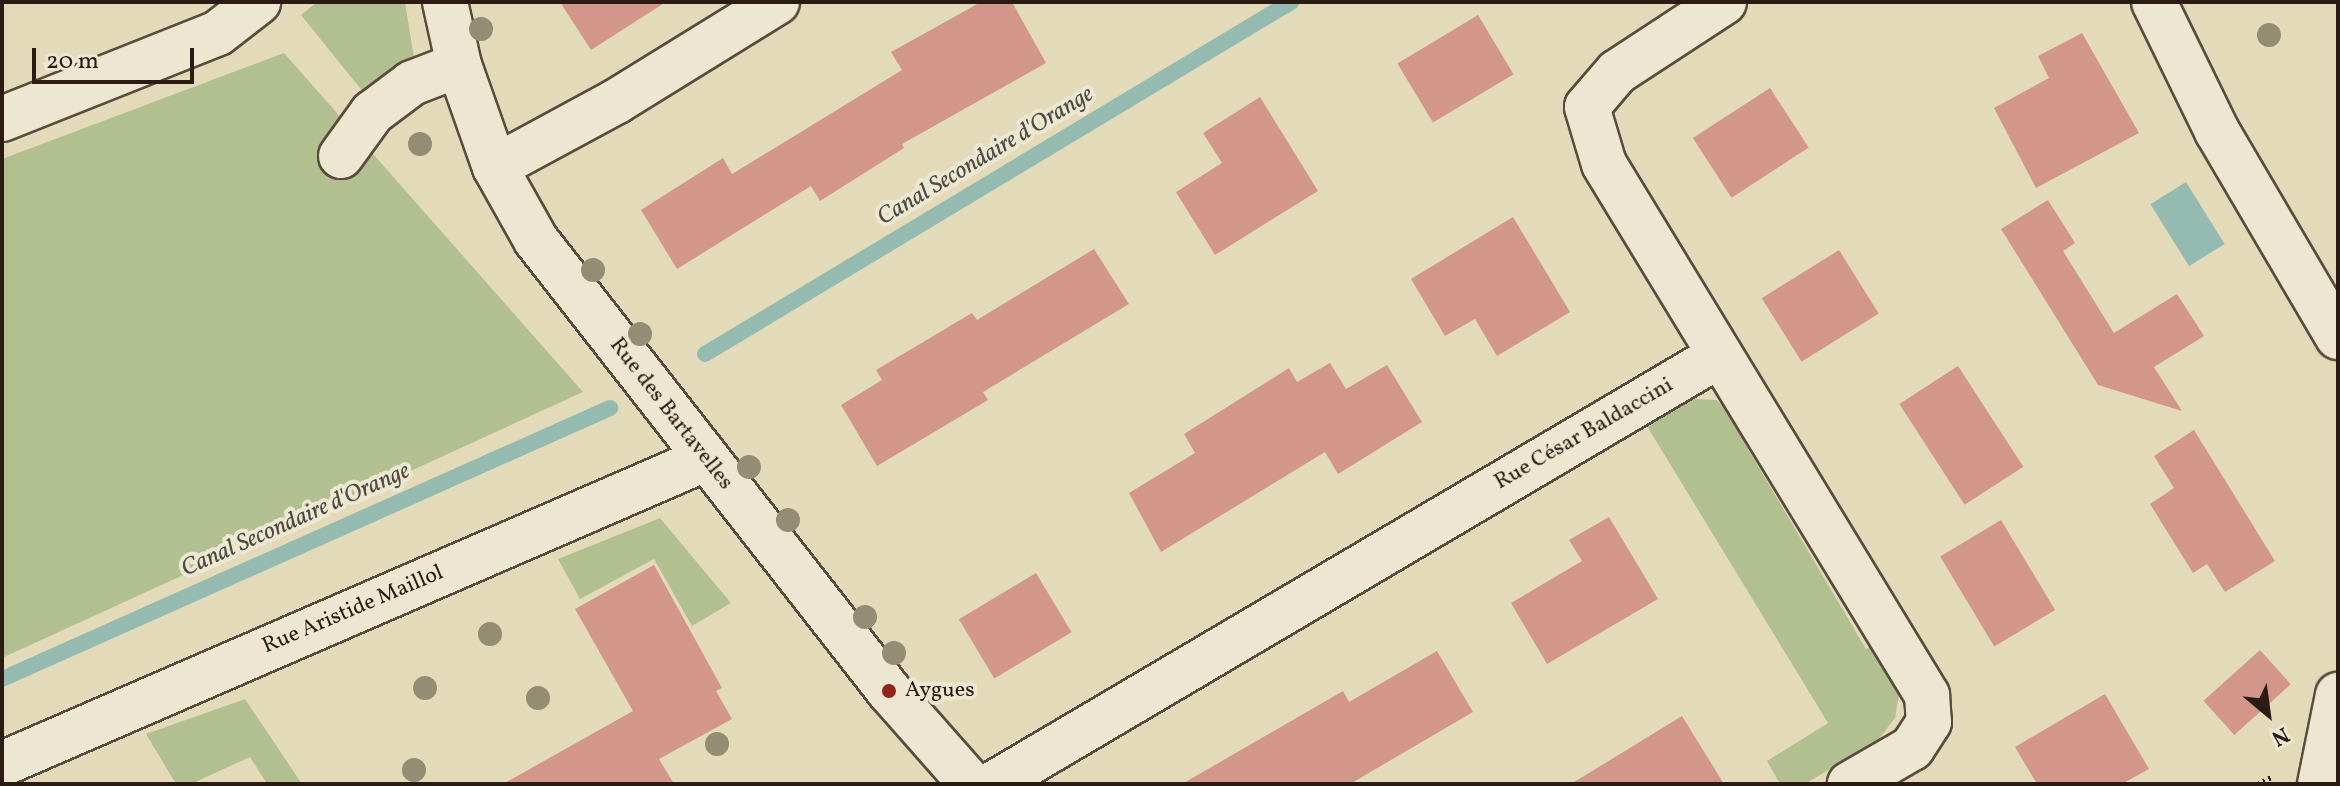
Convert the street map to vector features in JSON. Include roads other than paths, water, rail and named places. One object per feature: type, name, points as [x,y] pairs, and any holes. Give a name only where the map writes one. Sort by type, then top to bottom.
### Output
[{"type":"street","points":[[2,119],[218,33],[258,2]]},
{"type":"street","name":"Rue des Bartavelles","points":[[445,2],[459,65],[495,167],[536,240],[889,691],[971,784]]},
{"type":"street","points":[[495,167],[617,101],[777,2]]},
{"type":"street","points":[[1724,2],[1617,72],[1587,107],[1604,164],[1927,695],[1929,722],[1912,748],[1850,784]]},
{"type":"street","points":[[2154,2],[2217,131],[2338,337]]},
{"type":"street","points":[[341,156],[372,113],[412,83],[459,65]]},
{"type":"street","name":"Rue César Baldaccini","points":[[993,784],[1720,355]]},
{"type":"street","name":"Rue Aristide Maillol","points":[[2,764],[705,459]]},
{"type":"street","points":[[2320,784],[2338,695]]},
{"type":"water","points":[[2186,182],[2225,244],[2189,266],[2150,204]]},
{"type":"waterway","name":"Canal Secondaire d'Orange","points":[[705,354],[1291,2]]},
{"type":"waterway","name":"Canal Secondaire d'Orange","points":[[2,679],[610,408]]},
{"type":"place","name":"Aygues","points":[[889,691]]}]
